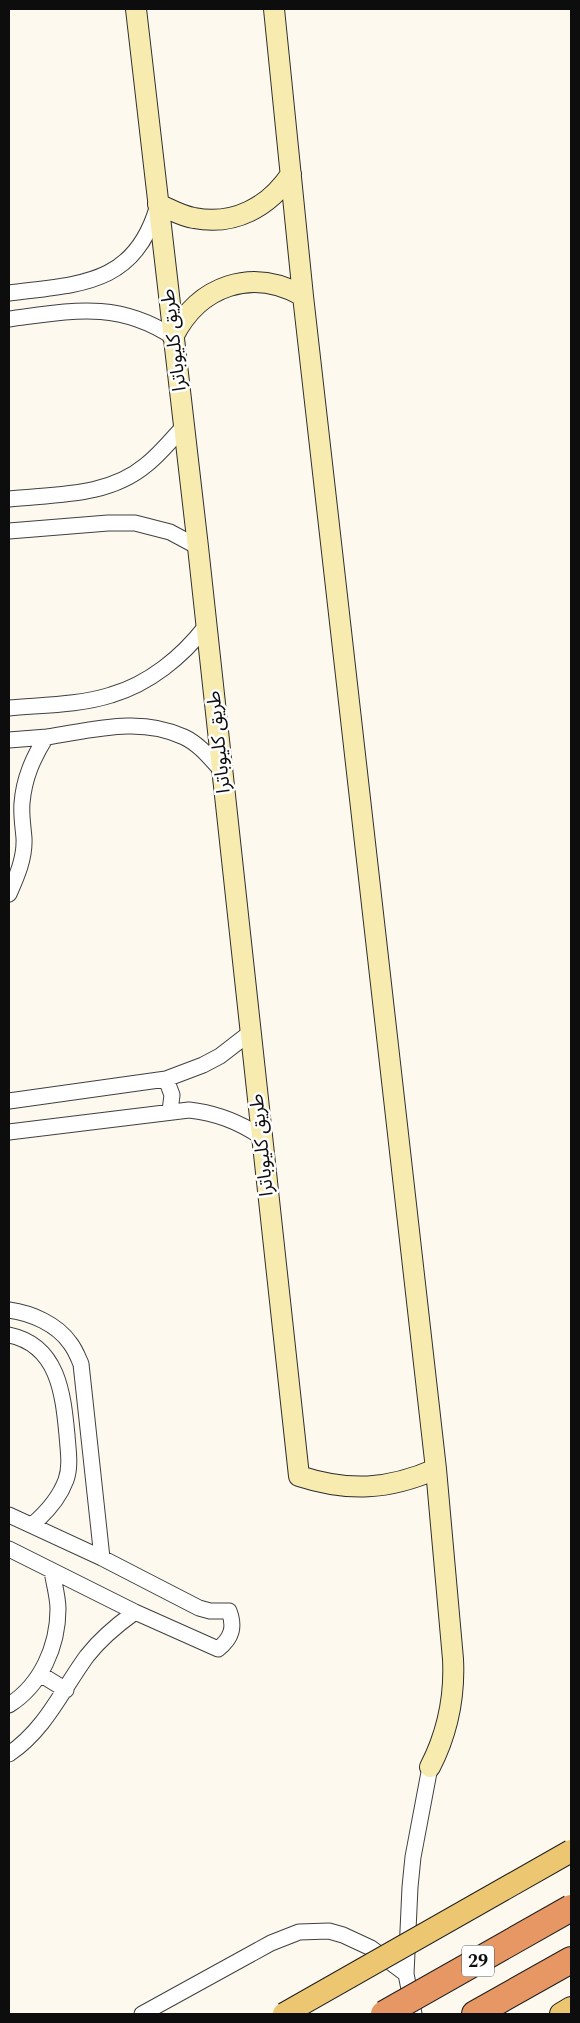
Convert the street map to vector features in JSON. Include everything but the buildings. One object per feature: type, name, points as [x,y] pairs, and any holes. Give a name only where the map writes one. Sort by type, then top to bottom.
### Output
[{"type":"highway","name":"29","points":[[384,2014],[571,1908]]},
{"type":"highway","name":"29","points":[[475,2014],[571,1960]]},
{"type":"main road","name":"طريق كليوباترا","points":[[135,9],[198,547],[251,1032],[260,1136],[299,1476],[333,1485],[368,1487],[403,1482],[436,1469]]},
{"type":"main road","points":[[274,9],[303,296],[436,1469],[454,1678],[450,1716],[445,1734],[430,1767]]},
{"type":"main road","points":[[158,204],[193,218],[220,220],[233,218],[256,209],[266,202],[276,194],[291,174]]},
{"type":"main road","points":[[173,337],[187,314],[196,304],[219,290],[232,285],[250,282],[269,283],[292,290],[303,296]]},
{"type":"main road","points":[[284,2014],[571,1851]]},
{"type":"main road","points":[[562,2014],[571,2008]]},
{"type":"street","points":[[9,293],[78,284],[106,274],[131,258],[140,247],[148,234],[158,204]]},
{"type":"street","points":[[9,319],[67,312],[104,311],[119,313],[144,321],[173,337]]},
{"type":"street","points":[[9,500],[96,490],[112,485],[128,478],[146,466],[184,426]]},
{"type":"street","points":[[9,531],[108,523],[135,523],[170,532],[198,547]]},
{"type":"street","points":[[9,708],[94,699],[111,696],[133,688],[173,660],[195,641],[206,626]]},
{"type":"street","points":[[9,740],[46,737],[118,726],[162,729],[185,738],[206,753],[221,770]]},
{"type":"street","points":[[9,894],[21,868],[24,840],[22,822],[24,786],[36,752],[46,737]]},
{"type":"street","points":[[9,1101],[166,1079],[203,1066],[220,1056],[251,1032]]},
{"type":"street","points":[[166,1079],[172,1095],[170,1111]]},
{"type":"street","points":[[9,1132],[189,1110],[227,1117],[244,1125],[260,1136]]},
{"type":"street","points":[[9,1310],[32,1316],[52,1325],[70,1342],[81,1364],[102,1558]]},
{"type":"street","points":[[9,1335],[18,1337],[37,1348],[52,1365],[60,1386],[64,1408],[69,1452],[69,1467],[66,1480],[52,1504],[32,1525]]},
{"type":"street","points":[[9,1515],[102,1558],[199,1608],[229,1611],[233,1621],[232,1632],[227,1642],[218,1649],[135,1612],[9,1550]]},
{"type":"street","points":[[9,1705],[28,1689],[40,1674],[54,1642],[58,1608],[52,1571]]},
{"type":"street","points":[[9,1754],[32,1735],[48,1717],[100,1640],[116,1625],[135,1612]]},
{"type":"street","points":[[40,1674],[66,1690]]},
{"type":"street","points":[[414,2014],[406,1974],[413,1857],[430,1767]]},
{"type":"street","points":[[142,2014],[271,1943],[298,1932],[329,1931],[343,1935],[371,1948],[406,1974]]}]
